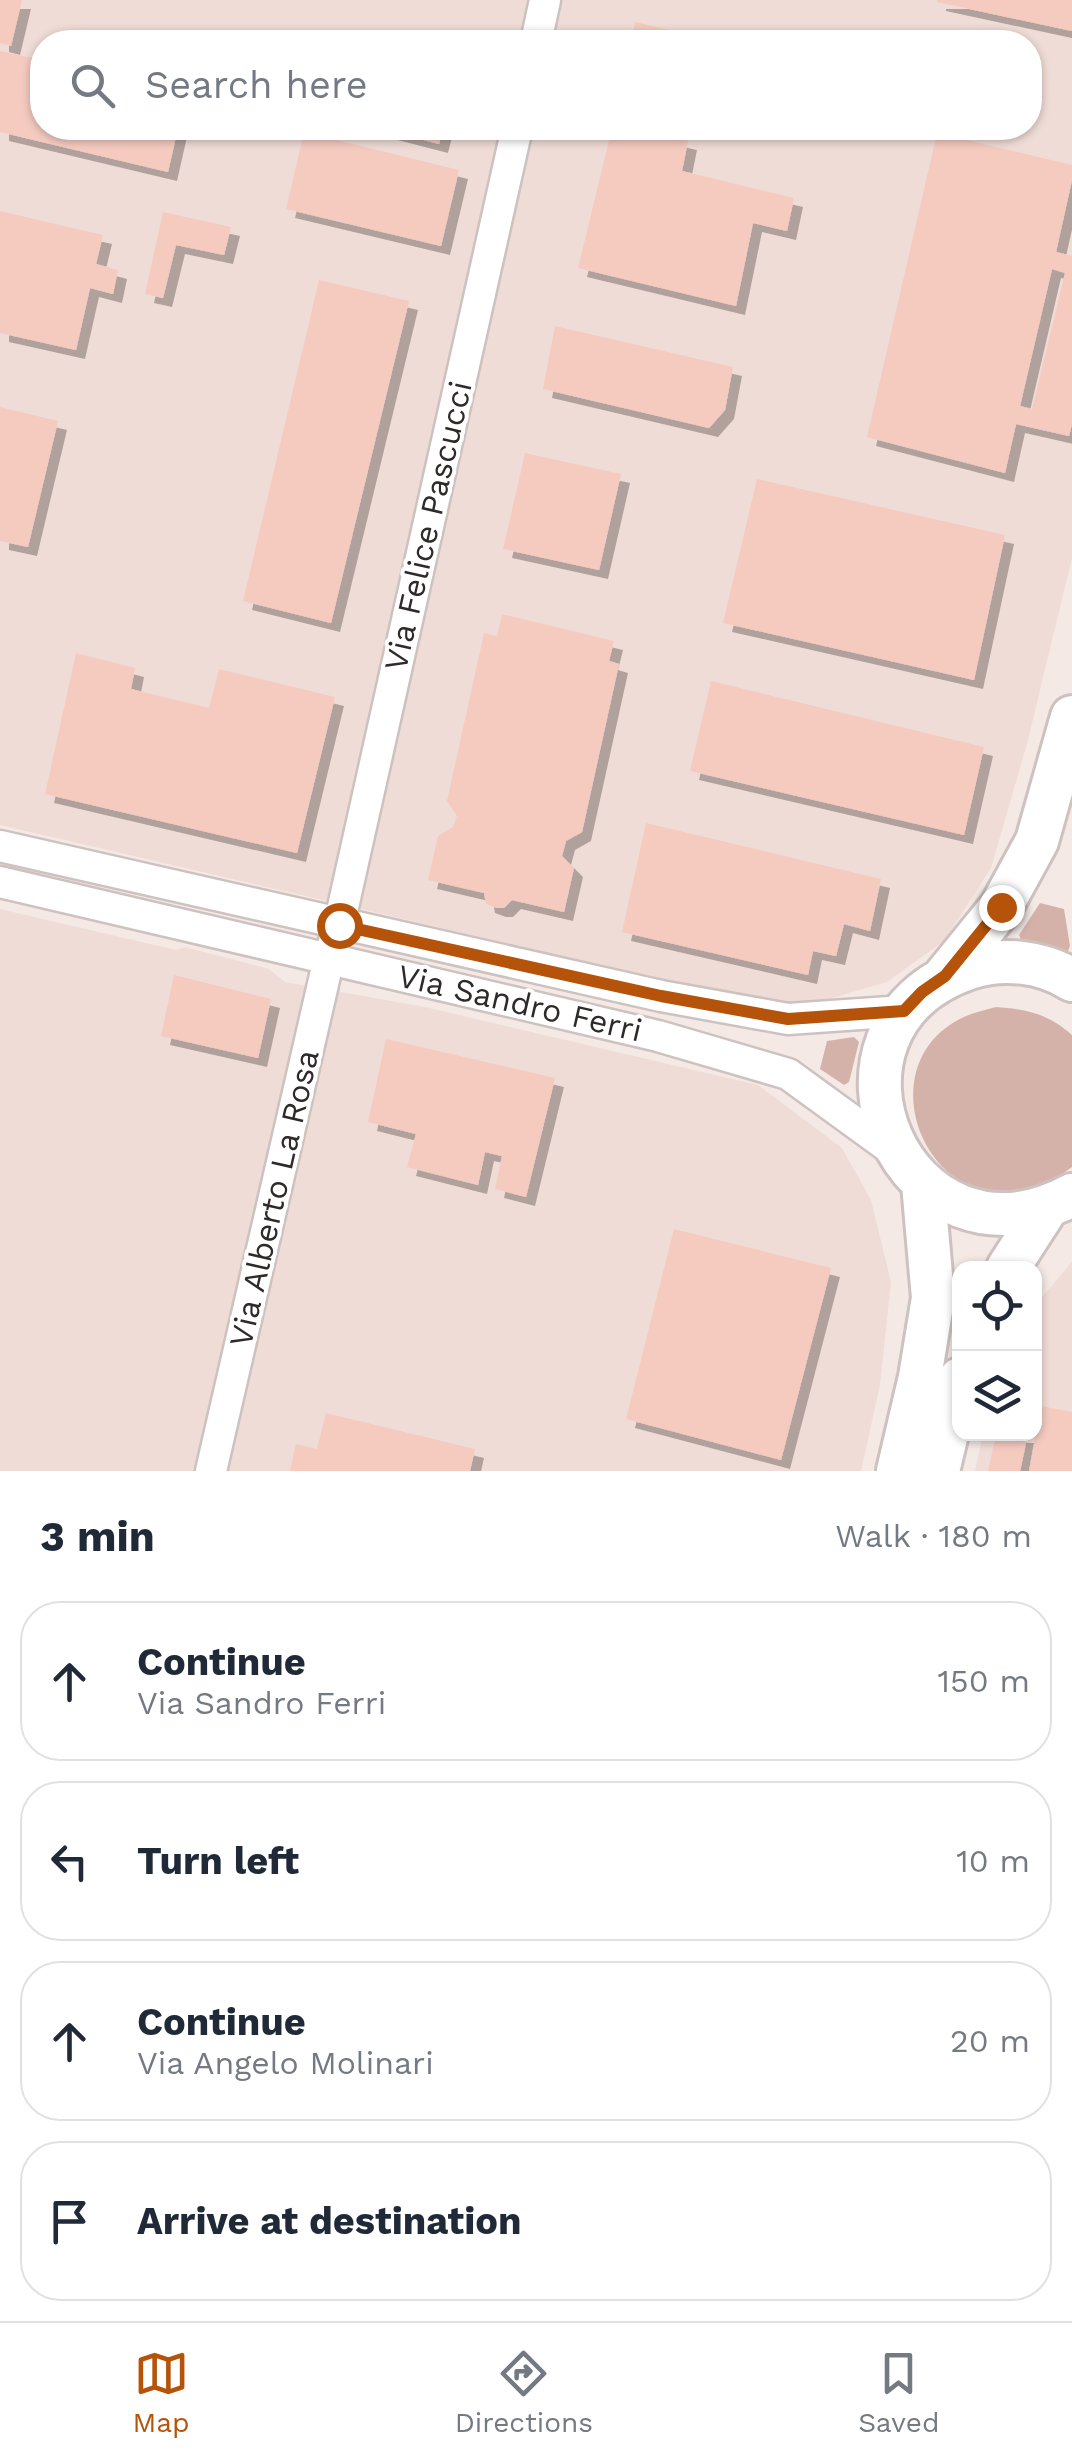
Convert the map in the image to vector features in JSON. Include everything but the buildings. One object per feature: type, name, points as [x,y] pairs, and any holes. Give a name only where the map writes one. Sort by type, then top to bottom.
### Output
[{"type":"street","points":[[539,30],[546,0]]},
{"type":"street","name":"Via Felice Pascucci","points":[[339,925],[514,140]]},
{"type":"street","points":[[945,976],[1001,907],[1037,841],[1072,717]]},
{"type":"street","name":"Via Sandro Ferri","points":[[0,846],[661,996],[788,1019],[904,1011]]},
{"type":"street","name":"Via Sandro Ferri","points":[[0,882],[658,1036],[788,1074],[910,1169]]},
{"type":"street","name":"Via Alberto La Rosa","points":[[211,1471],[339,925]]},
{"type":"street","points":[[898,1471],[934,1298],[910,1169],[882,1120],[878,1082],[886,1044],[904,1011],[922,992],[945,976],[985,962],[1028,962],[1072,980]]},
{"type":"street","points":[[910,1169],[960,1207],[1003,1215],[1059,1202]]},
{"type":"street","points":[[1013,1261],[1059,1202]]},
{"type":"street","points":[[938,1471],[952,1412]]},
{"type":"shaded area","points":[[0,0],[1072,0],[1072,558],[1027,744],[991,868],[944,941],[887,982],[809,1005],[739,997],[0,825]]},
{"type":"shaded area","points":[[1040,903],[1064,909],[1070,946],[1067,953],[1021,940],[1019,935]]},
{"type":"shaded area","points":[[0,909],[176,950],[185,947],[269,969],[285,982],[425,1007],[758,1085],[842,1148],[871,1200],[891,1282],[880,1385],[861,1471],[0,1471]]},
{"type":"shaded area","points":[[996,1007],[1037,1014],[1072,1035],[1072,1167],[1026,1190],[985,1191],[951,1174],[927,1146],[915,1111],[915,1074],[932,1041],[966,1016]]},
{"type":"shaded area","points":[[854,1037],[859,1042],[849,1082],[844,1085],[820,1069],[827,1041]]},
{"type":"shaded area","points":[[1072,1262],[1072,1471],[975,1471],[981,1441],[1042,1441],[1042,1297]]},
{"type":"route","points":[[339,925],[661,996],[788,1019],[904,1011],[945,976],[1001,907]]}]
